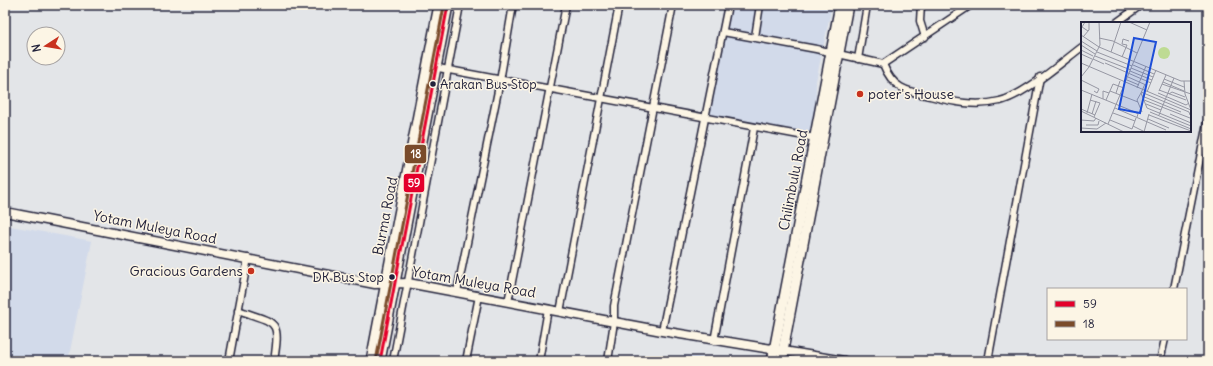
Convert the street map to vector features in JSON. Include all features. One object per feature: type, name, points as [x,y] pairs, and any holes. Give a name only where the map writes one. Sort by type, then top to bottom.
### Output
[{"type":"main road","name":"Burma Road","points":[[432,67],[440,5]]},
{"type":"main road","name":"Burma Road","points":[[371,361],[390,283],[432,67],[448,5]]},
{"type":"main road","name":"Chilimbulu Road","points":[[772,361],[780,354],[835,54],[840,5]]},
{"type":"main road","name":"Chilimbulu Road","points":[[780,354],[815,138],[848,5]]},
{"type":"main road","name":"Burma Road","points":[[380,361],[390,283]]},
{"type":"street","points":[[393,361],[460,5]]},
{"type":"street","points":[[457,292],[500,80],[513,5]]},
{"type":"street","points":[[508,302],[551,89],[566,5]]},
{"type":"street","points":[[560,312],[619,5]]},
{"type":"street","points":[[608,361],[614,322],[614,306],[673,5]]},
{"type":"street","points":[[662,332],[704,118],[724,32],[728,5]]},
{"type":"street","points":[[754,37],[760,5]]},
{"type":"street","points":[[858,59],[867,5]]},
{"type":"street","points":[[921,5],[920,21],[925,37]]},
{"type":"street","points":[[724,32],[883,64],[971,5]]},
{"type":"street","points":[[1117,22],[1141,5]]},
{"type":"street","points":[[883,64],[890,78],[904,90],[962,103],[1000,101],[1023,89],[1081,48]]},
{"type":"street","points":[[432,67],[754,128],[815,138]]},
{"type":"street","points":[[988,361],[1040,77]]},
{"type":"street","points":[[1174,288],[1208,118]]},
{"type":"street","points":[[714,341],[754,128]]},
{"type":"street","name":"Yotam Muleya Road","points":[[5,212],[248,258],[375,284],[408,283],[780,354],[844,361]]},
{"type":"street","points":[[229,361],[248,258]]},
{"type":"street","points":[[466,361],[478,296]]},
{"type":"street","points":[[539,361],[548,309]]},
{"type":"street","points":[[238,310],[270,322],[278,331],[274,361]]},
{"type":"street","points":[[1160,361],[1164,340]]},
{"type":"shaded area","points":[[732,5],[832,5],[816,81],[815,138],[704,118],[723,32],[727,32]]},
{"type":"shaded area","points":[[5,225],[92,241],[68,361],[5,361]]},
{"type":"shaded area","points":[[684,355],[727,361],[683,361]]},
{"type":"transit line","name":"59","points":[[380,361],[448,5]]},
{"type":"transit line","name":"18","points":[[376,361],[444,6]]},
{"type":"place","name":"Arakan Bus Stop","points":[[433,84]]},
{"type":"place","name":"poter's House","points":[[860,94]]},
{"type":"place","name":"Gracious Gardens","points":[[251,271]]},
{"type":"place","name":"DK Bus Stop","points":[[392,277]]}]
